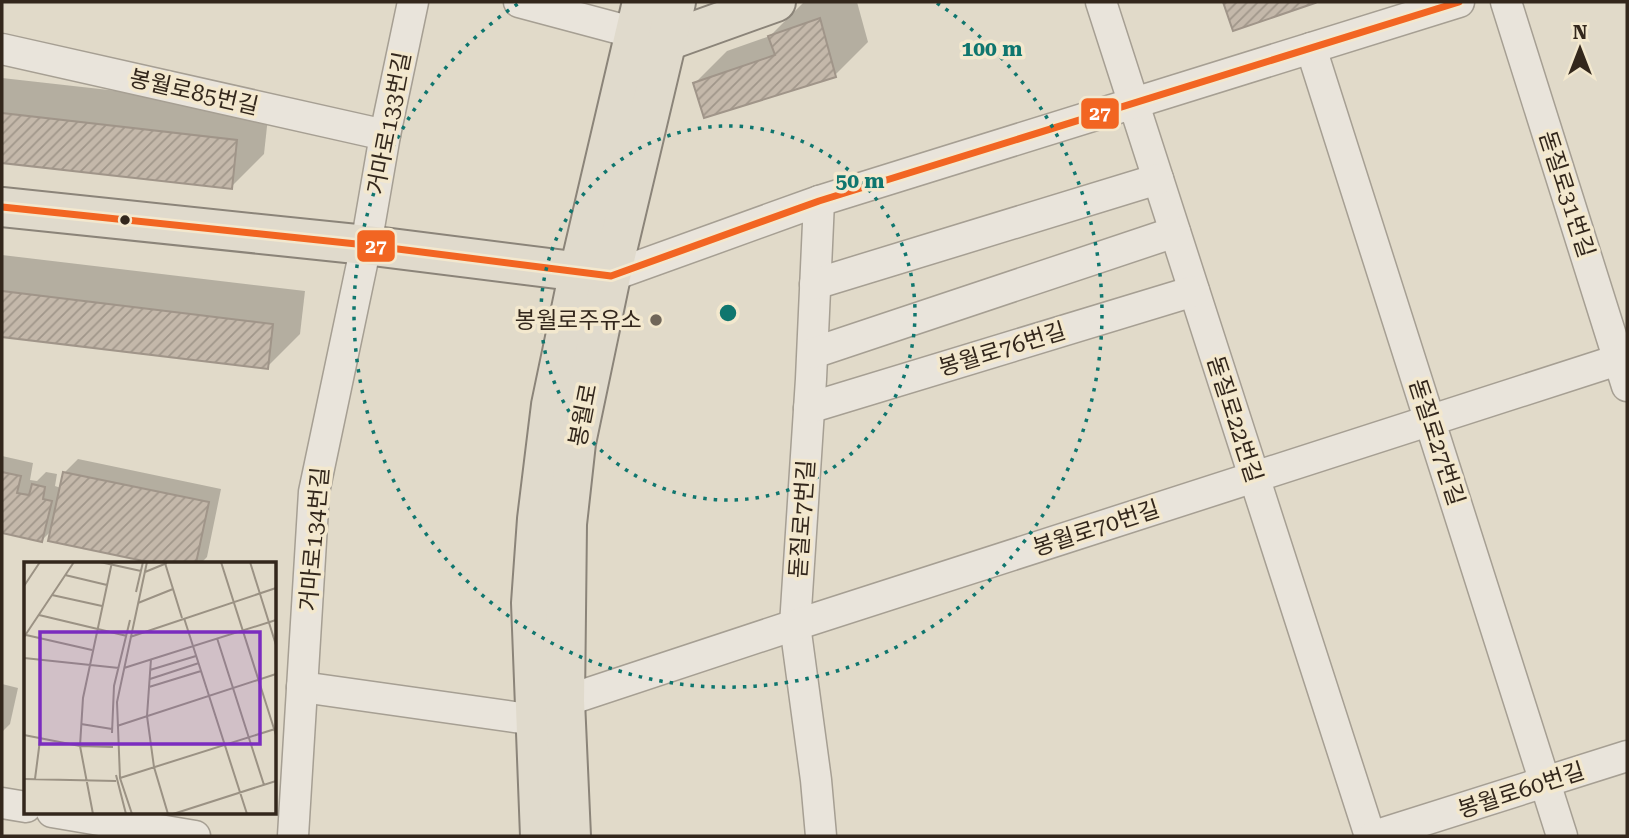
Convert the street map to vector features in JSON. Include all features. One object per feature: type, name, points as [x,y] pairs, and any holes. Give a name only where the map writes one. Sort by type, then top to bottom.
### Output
[{"type":"main road","points":[[571,836],[531,603],[537,519],[551,405],[595,274],[648,25],[676,2]]},
{"type":"main road","points":[[648,25],[776,2]]},
{"type":"main road","points":[[2,207],[366,245],[595,274]]},
{"type":"main road","points":[[540,836],[550,710]]},
{"type":"street","name":"거마로133번길","points":[[366,245],[413,2]]},
{"type":"street","points":[[519,2],[648,25]]},
{"type":"street","name":"돋질로22번길","points":[[1101,2],[1372,836]]},
{"type":"street","points":[[595,274],[819,201],[1459,2]]},
{"type":"street","name":"돋질로31번길","points":[[1506,2],[1625,368]]},
{"type":"street","name":"돋질로27번길","points":[[1311,48],[1562,836]]},
{"type":"street","name":"봉월로85번길","points":[[2,49],[386,135]]},
{"type":"street","points":[[815,284],[1158,179]]},
{"type":"street","name":"돋질로7번길","points":[[819,201],[813,353],[795,625],[821,836]]},
{"type":"street","points":[[813,353],[1175,232]]},
{"type":"street","name":"거마로134번길","points":[[293,836],[314,492],[366,245]]},
{"type":"street","name":"봉월로76번길","points":[[809,408],[1194,291]]},
{"type":"street","name":"봉월로70번길","points":[[550,710],[795,625],[1430,421],[1625,368]]},
{"type":"street","points":[[302,687],[550,710]]},
{"type":"street","name":"봉월로60번길","points":[[1372,836],[1627,756]]},
{"type":"street","points":[[2,803],[24,807]]},
{"type":"street","points":[[64,814],[195,836]]},
{"type":"building","points":[[1223,2],[1314,2],[1315,3],[1233,31]]},
{"type":"building","points":[[820,18],[836,77],[704,118],[693,83],[775,55],[768,36]]},
{"type":"building","points":[[2,113],[237,140],[232,189],[2,163]]},
{"type":"building","points":[[2,291],[273,324],[268,369],[2,337]]},
{"type":"building","points":[[2,472],[21,476],[17,493],[29,495],[32,484],[45,487],[43,499],[52,501],[42,542],[2,533]]},
{"type":"building","points":[[63,472],[209,502],[196,562],[148,562],[48,541]]},
{"type":"transit line","name":"27","points":[[2,207],[366,245],[611,276],[819,201],[1459,2]]},
{"type":"place","name":"봉월로주유소","points":[[656,320]]}]
